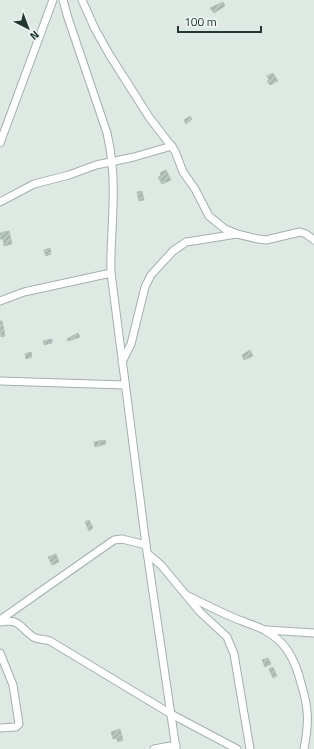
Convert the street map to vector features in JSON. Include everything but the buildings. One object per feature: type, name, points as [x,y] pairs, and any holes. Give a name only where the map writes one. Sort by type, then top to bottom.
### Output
[{"type":"street","points":[[0,143],[53,0]]},
{"type":"street","points":[[63,0],[107,132],[111,162],[113,203],[110,258],[111,273],[146,545],[176,747],[154,749]]},
{"type":"street","points":[[82,0],[95,29],[109,54],[149,117],[177,154],[183,172],[195,189],[209,216],[226,229],[237,234],[266,240],[300,232],[306,234],[314,240]]},
{"type":"street","points":[[0,202],[34,184],[69,175],[96,165],[172,146]]},
{"type":"street","points":[[122,362],[131,344],[145,287],[151,275],[160,264],[173,251],[186,242],[237,234]]},
{"type":"street","points":[[0,301],[31,291],[111,273]]},
{"type":"street","points":[[0,381],[125,385]]},
{"type":"street","points":[[0,621],[114,540],[122,539],[146,545]]},
{"type":"street","points":[[148,554],[161,565],[200,612],[230,641],[235,661],[250,749]]},
{"type":"street","points":[[185,594],[241,621],[265,630],[314,634]]},
{"type":"street","points":[[0,621],[18,622],[32,636],[50,641],[171,714],[237,749]]},
{"type":"street","points":[[265,630],[284,645],[297,667],[308,714],[308,729],[304,749]]},
{"type":"street","points":[[0,653],[13,685],[18,724],[16,727],[0,728]]}]
